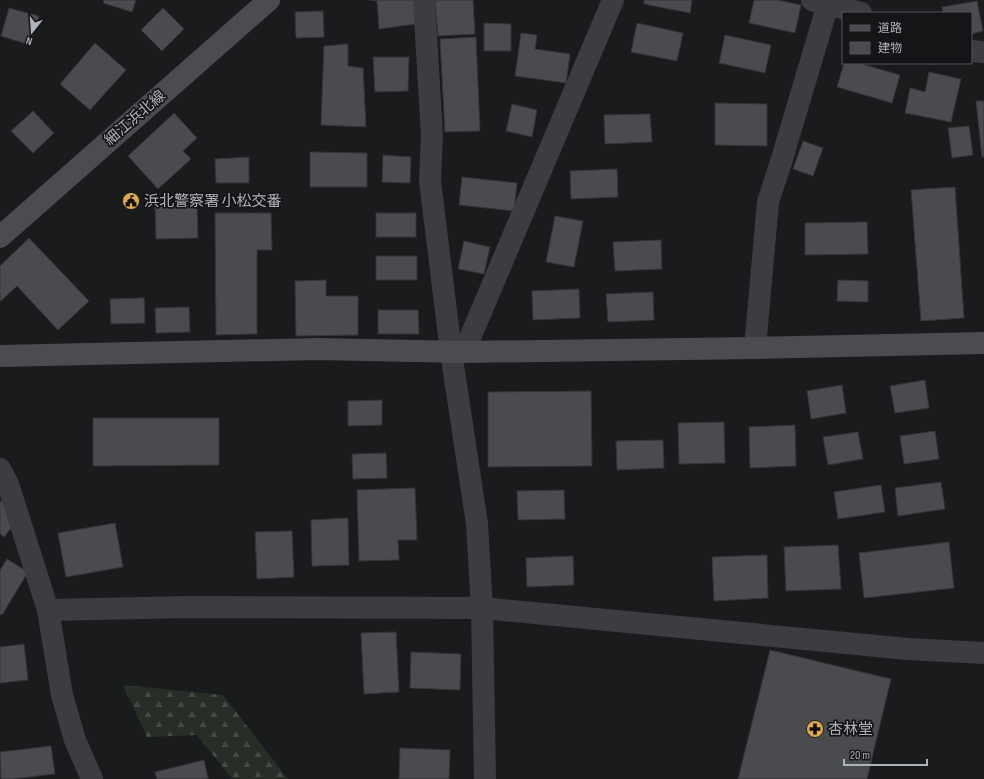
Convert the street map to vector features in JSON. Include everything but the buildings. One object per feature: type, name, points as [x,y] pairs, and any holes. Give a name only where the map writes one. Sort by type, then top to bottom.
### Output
[{"type":"street","name":"細江浜北線","points":[[0,237],[270,0]]},
{"type":"street","points":[[424,0],[432,136],[430,181],[457,352],[478,524],[482,608],[485,779]]},
{"type":"street","points":[[457,352],[613,0]]},
{"type":"street","points":[[755,348],[768,202],[781,162],[820,2],[857,12]]},
{"type":"street","points":[[972,51],[984,52]]},
{"type":"street","points":[[0,356],[317,349],[457,352],[984,343]]},
{"type":"street","points":[[0,468],[8,484],[48,610],[62,695],[75,740],[92,779]]},
{"type":"street","points":[[48,610],[189,607],[482,608],[908,649],[984,653]]},
{"type":"green space","points":[[123,685],[223,695],[288,779],[232,779],[197,735],[147,737]]},
{"type":"place","name":"浜北警察署 小松交番","points":[[131,201]]},
{"type":"place","name":"杏林堂","points":[[815,729]]}]
